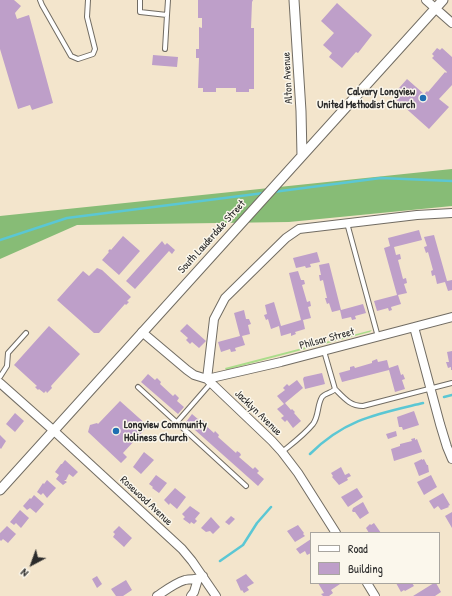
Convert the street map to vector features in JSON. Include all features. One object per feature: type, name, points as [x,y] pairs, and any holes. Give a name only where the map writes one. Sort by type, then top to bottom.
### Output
[{"type":"street","name":"Alton Avenue","points":[[294,0],[301,111],[302,156]]},
{"type":"street","points":[[426,0],[452,23]]},
{"type":"street","name":"South Lauderdale Street","points":[[0,490],[443,0]]},
{"type":"street","points":[[209,381],[214,319],[225,298],[286,238],[299,229],[452,213]]},
{"type":"street","name":"Philsar Street","points":[[209,381],[452,317]]},
{"type":"street","points":[[414,327],[447,447],[452,459]]},
{"type":"street","name":"Jacklyn Avenue","points":[[142,332],[187,370],[194,375],[209,381],[272,441],[298,472],[335,532]]},
{"type":"street","name":"Rosewood Avenue","points":[[0,383],[178,545],[192,561],[201,578],[216,596]]},
{"type":"street","points":[[157,596],[186,579],[201,578]]},
{"type":"street","points":[[191,596],[201,578]]},
{"type":"street","points":[[368,584],[375,596]]},
{"type":"lane","points":[[40,0],[71,56],[78,59],[92,54],[95,49],[87,17],[88,0]]},
{"type":"lane","points":[[140,0],[140,12],[168,15]]},
{"type":"lane","points":[[165,49],[168,0]]},
{"type":"lane","points":[[347,224],[378,336]]},
{"type":"lane","points":[[0,377],[7,366],[8,352],[26,333]]},
{"type":"lane","points":[[324,351],[335,389],[349,402],[356,406],[363,406],[452,383]]},
{"type":"lane","points":[[177,422],[209,381]]},
{"type":"lane","points":[[138,387],[246,486]]},
{"type":"lane","points":[[282,452],[305,433],[314,423],[324,395],[335,389]]},
{"type":"green space","points":[[452,169],[452,206],[289,222],[77,225],[0,259],[0,216]]},
{"type":"green space","points":[[372,330],[370,332],[226,370],[225,368]]},
{"type":"building","points":[[0,0],[14,0],[21,6],[15,13],[17,19],[29,15],[53,103],[32,110],[30,105],[18,109],[0,49]]},
{"type":"building","points":[[198,0],[253,0],[251,28],[254,28],[254,89],[249,89],[249,92],[236,92],[236,88],[216,88],[216,92],[203,92],[203,88],[198,88],[199,58],[196,58],[196,49],[199,49],[199,27],[202,28],[202,18],[198,18]]},
{"type":"building","points":[[337,3],[372,35],[358,53],[356,52],[342,68],[329,57],[332,53],[323,45],[334,33],[321,21]]},
{"type":"building","points":[[437,48],[440,50],[442,48],[452,57],[452,85],[439,99],[449,107],[429,129],[392,96],[407,79],[424,94],[427,91],[428,92],[445,72],[447,72],[432,58],[434,56],[432,54]]},
{"type":"building","points":[[153,55],[178,57],[177,67],[152,65]]},
{"type":"building","points":[[419,230],[422,240],[394,247],[396,255],[400,254],[401,259],[398,260],[403,279],[406,278],[407,283],[404,284],[407,293],[398,295],[401,304],[391,307],[392,310],[389,311],[388,308],[377,311],[374,301],[397,295],[384,248],[390,246],[388,238]]},
{"type":"building","points":[[434,235],[447,281],[452,280],[452,290],[448,291],[445,282],[437,284],[435,275],[432,276],[431,271],[433,270],[428,252],[426,253],[424,247],[427,246],[424,237]]},
{"type":"building","points":[[123,236],[140,251],[119,275],[102,260],[109,252],[108,251],[110,249],[111,250]]},
{"type":"building","points":[[162,241],[165,245],[167,243],[175,250],[172,254],[169,251],[135,289],[126,281]]},
{"type":"building","points":[[317,252],[320,262],[310,264],[311,267],[306,268],[305,266],[296,268],[293,258]]},
{"type":"building","points":[[329,263],[341,310],[363,304],[366,313],[355,316],[356,319],[352,320],[351,317],[342,319],[340,310],[332,312],[329,303],[327,304],[325,298],[327,298],[323,280],[320,281],[319,275],[321,275],[319,265]]},
{"type":"building","points":[[97,268],[102,270],[131,297],[127,301],[129,302],[126,305],[125,304],[99,333],[94,333],[57,300],[83,271],[89,276]]},
{"type":"building","points":[[298,271],[301,280],[304,280],[305,284],[302,285],[307,302],[310,301],[311,306],[308,307],[311,318],[303,320],[305,329],[295,332],[296,334],[291,336],[291,333],[281,336],[279,326],[271,329],[268,319],[266,320],[264,315],[267,314],[265,305],[274,302],[281,326],[301,320],[289,273]]},
{"type":"building","points":[[244,310],[246,319],[249,319],[251,324],[248,325],[250,334],[242,336],[245,345],[235,348],[236,351],[231,352],[230,349],[221,352],[218,342],[240,336],[234,313]]},
{"type":"building","points":[[187,324],[206,341],[199,348],[192,342],[190,344],[186,340],[188,338],[180,331]]},
{"type":"building","points":[[49,326],[80,354],[51,386],[52,388],[47,393],[46,391],[44,393],[39,389],[38,390],[35,387],[37,386],[14,365]]},
{"type":"building","points":[[452,351],[451,370],[451,367],[448,368],[446,362],[449,362],[447,352]]},
{"type":"building","points":[[377,359],[378,362],[387,360],[389,368],[398,365],[401,375],[403,374],[405,379],[402,380],[405,389],[395,392],[389,370],[342,382],[339,373],[350,370],[350,367],[354,366],[355,368],[372,363],[372,361]]},
{"type":"building","points":[[322,373],[325,384],[305,389],[304,377]]},
{"type":"building","points":[[148,374],[155,380],[157,378],[161,382],[160,384],[173,396],[175,394],[179,398],[177,401],[184,407],[178,414],[141,382]]},
{"type":"building","points":[[297,380],[303,388],[285,403],[295,412],[294,413],[301,421],[293,428],[287,420],[285,422],[281,418],[284,416],[277,409],[284,404],[277,396],[285,390],[283,388],[287,384],[289,386]]},
{"type":"building","points":[[120,401],[148,426],[123,453],[127,457],[121,463],[88,432],[90,425],[98,424]]},
{"type":"building","points":[[414,411],[419,425],[403,430],[402,427],[399,427],[397,417]]},
{"type":"building","points":[[15,413],[24,421],[15,432],[6,424]]},
{"type":"building","points":[[192,414],[199,420],[201,419],[205,422],[204,424],[214,433],[215,431],[219,435],[218,437],[236,453],[237,451],[240,453],[241,455],[239,457],[253,469],[255,467],[259,471],[257,473],[264,479],[258,486],[186,422]]},
{"type":"building","points":[[396,431],[397,436],[388,439],[386,434]]},
{"type":"building","points":[[0,435],[6,441],[1,449],[0,448]]},
{"type":"building","points":[[415,438],[415,440],[417,439],[422,452],[394,461],[391,449],[400,446],[400,444],[412,441],[411,439]]},
{"type":"building","points":[[144,452],[154,460],[141,474],[133,467]]},
{"type":"building","points":[[424,459],[428,465],[429,472],[419,476],[414,463]]},
{"type":"building","points":[[65,460],[78,472],[73,477],[69,474],[66,480],[64,480],[67,482],[63,485],[56,479],[59,475],[55,472]]},
{"type":"building","points":[[341,467],[345,475],[349,473],[351,476],[347,478],[348,480],[339,485],[332,477],[333,476],[331,473]]},
{"type":"building","points":[[156,475],[167,483],[159,493],[149,484]]},
{"type":"building","points":[[431,475],[437,487],[424,495],[417,482]]},
{"type":"building","points":[[47,480],[56,488],[47,498],[43,493],[41,495],[37,492]]},
{"type":"building","points":[[175,488],[186,497],[177,509],[170,503],[169,505],[164,500]]},
{"type":"building","points":[[357,488],[363,497],[348,507],[341,497]]},
{"type":"building","points":[[443,493],[450,505],[448,506],[449,507],[441,510],[438,506],[434,509],[429,501]]},
{"type":"building","points":[[34,495],[44,504],[36,513],[30,508],[27,510],[23,506]]},
{"type":"building","points":[[363,502],[369,513],[360,519],[355,512],[352,511],[353,508]]},
{"type":"building","points":[[190,506],[200,513],[195,519],[197,521],[194,524],[191,522],[190,524],[183,519],[185,517],[182,514]]},
{"type":"building","points":[[20,510],[29,518],[21,528],[16,523],[14,525],[10,522]]},
{"type":"building","points":[[452,512],[452,528],[445,516]]},
{"type":"building","points":[[231,516],[235,519],[229,525],[225,522]]},
{"type":"building","points":[[211,517],[220,527],[213,534],[210,531],[206,532],[201,528]]},
{"type":"building","points":[[374,523],[380,532],[368,532],[366,528],[370,524],[371,525]]},
{"type":"building","points":[[298,525],[305,536],[295,542],[287,531]]},
{"type":"building","points":[[7,526],[16,534],[8,543],[3,539],[1,541],[0,540],[0,533]]},
{"type":"building","points":[[119,526],[132,538],[124,547],[113,537],[115,534],[113,532]]},
{"type":"building","points":[[310,540],[310,554],[307,555],[305,551],[300,554],[296,549]]},
{"type":"building","points":[[246,574],[254,583],[247,587],[249,590],[244,593],[242,590],[241,591],[236,580]]},
{"type":"building","points":[[97,576],[102,584],[97,588],[92,579]]},
{"type":"building","points":[[126,580],[132,590],[123,596],[116,596],[111,589]]},
{"type":"building","points":[[319,584],[340,584],[331,590],[333,593],[329,596],[323,596],[321,594],[324,593]]},
{"type":"building","points":[[397,584],[413,584],[414,586],[405,591],[404,590],[401,592]]},
{"type":"building","points":[[432,584],[437,584],[441,592],[435,596],[413,596]]},
{"type":"waterway","points":[[273,192],[381,178],[452,181]]},
{"type":"waterway","points":[[0,240],[67,218],[264,193]]},
{"type":"waterway","points":[[444,397],[452,395]]},
{"type":"waterway","points":[[310,454],[323,442],[349,425],[376,415],[423,403]]},
{"type":"waterway","points":[[220,561],[243,545],[257,523],[271,507]]},
{"type":"place","name":"Calvary Longview United Methodist Church","points":[[423,98]]},
{"type":"place","name":"Longview Community Holiness Church","points":[[116,431]]}]
